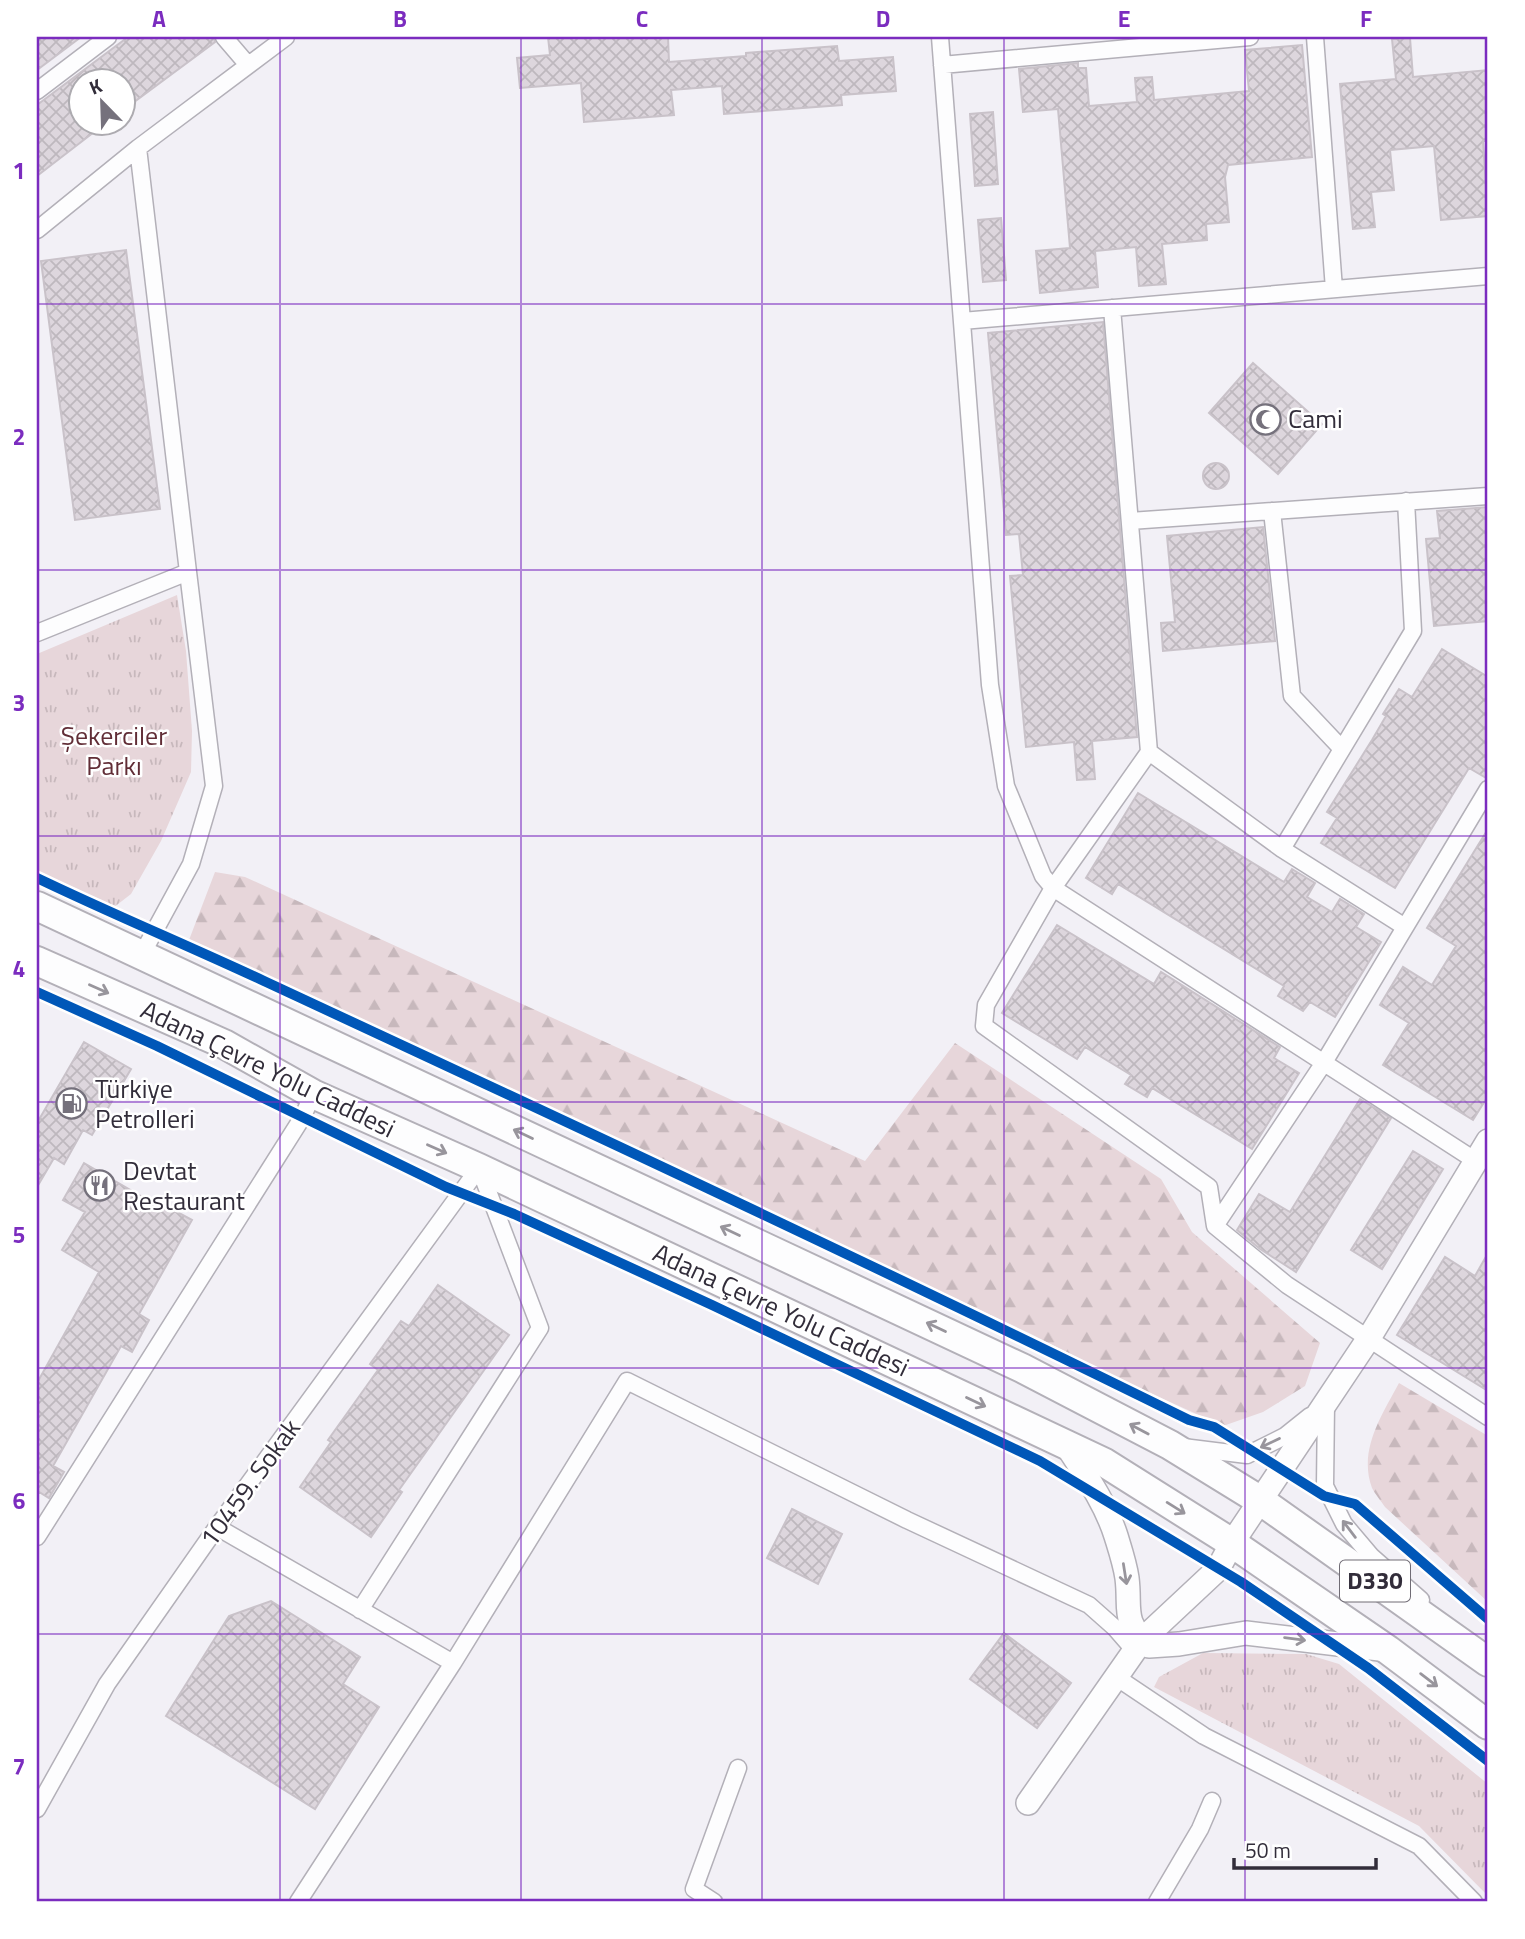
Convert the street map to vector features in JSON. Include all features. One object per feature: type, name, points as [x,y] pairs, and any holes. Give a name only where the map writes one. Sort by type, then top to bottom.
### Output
[{"type":"highway","name":"Adana Çevre Yolu Caddesi","points":[[37,906],[997,1356],[1170,1445],[1261,1501],[1488,1660]]},
{"type":"highway","name":"Adana Çevre Yolu Caddesi","points":[[37,961],[224,1044],[313,1094],[479,1168],[1105,1463],[1232,1543],[1388,1650],[1488,1725]]},
{"type":"street","points":[[37,91],[108,37]]},
{"type":"street","points":[[224,37],[248,65]]},
{"type":"street","points":[[37,230],[138,148],[286,37]]},
{"type":"street","points":[[940,37],[990,685],[1006,786],[1042,876],[1054,888],[1322,1064],[1482,1151],[1368,1338],[1217,1569],[1139,1645],[1028,1803]]},
{"type":"street","points":[[942,65],[1250,37]]},
{"type":"street","points":[[1315,37],[1334,289]]},
{"type":"street","points":[[138,148],[214,786],[191,864],[141,956]]},
{"type":"street","points":[[962,321],[1488,276]]},
{"type":"street","points":[[1112,308],[1149,752],[1054,888],[986,1005],[984,1026],[1209,1187],[1215,1226],[1287,1284],[1488,1417]]},
{"type":"street","points":[[1130,521],[1488,496]]},
{"type":"street","points":[[1282,849],[1413,631],[1406,501]]},
{"type":"street","points":[[1272,511],[1293,696],[1342,749]]},
{"type":"street","points":[[37,633],[188,572]]},
{"type":"street","points":[[1149,752],[1282,849],[1405,927]]},
{"type":"street","points":[[1215,1226],[1322,1064],[1488,789]]},
{"type":"street","points":[[37,1537],[302,1118],[313,1094]]},
{"type":"street","points":[[360,1610],[540,1328],[479,1168]]},
{"type":"street","name":"10459. Sokak","points":[[37,1809],[107,1684],[217,1527],[479,1168]]},
{"type":"street","points":[[298,1902],[453,1663],[627,1381],[906,1520],[1089,1605],[1139,1645],[1180,1644],[1246,1633],[1388,1650]]},
{"type":"street","points":[[1170,1445],[1247,1455],[1285,1436],[1326,1404]]},
{"type":"street","points":[[1326,1404],[1325,1486],[1344,1524],[1371,1556],[1488,1660]]},
{"type":"street","points":[[1067,1446],[1116,1533],[1127,1578],[1127,1608],[1139,1645]]},
{"type":"street","points":[[217,1527],[453,1663]]},
{"type":"street","points":[[1116,1677],[1204,1736],[1419,1846],[1474,1902]]},
{"type":"street","points":[[714,1902],[694,1889],[738,1768]]},
{"type":"street","points":[[1157,1902],[1200,1829],[1212,1801]]},
{"type":"green space","name":"Şekerciler Parkı","points":[[177,595],[186,651],[192,731],[191,772],[161,841],[131,894],[113,908],[37,871],[37,654]]},
{"type":"green space","points":[[215,872],[245,877],[865,1161],[955,1043],[1161,1179],[1192,1232],[1320,1343],[1305,1386],[1263,1412],[1223,1426],[1117,1378],[1029,1333],[189,940]]},
{"type":"green space","points":[[1399,1383],[1488,1436],[1488,1602],[1385,1507],[1372,1488],[1368,1474],[1370,1447],[1379,1420]]},
{"type":"green space","points":[[1203,1653],[1306,1654],[1339,1664],[1488,1784],[1488,1896],[1419,1826],[1154,1687],[1159,1677]]},
{"type":"building","points":[[37,37],[81,37],[37,70]]},
{"type":"building","points":[[128,37],[214,37],[215,42],[136,101],[136,66],[89,66]]},
{"type":"building","points":[[548,37],[668,37],[669,62],[837,46],[839,61],[893,57],[896,91],[841,95],[842,105],[724,114],[722,86],[671,90],[674,115],[584,122],[581,83],[520,88],[517,58],[550,55]]},
{"type":"building","points":[[1410,38],[1413,77],[1488,70],[1488,141],[1483,141],[1488,216],[1441,220],[1434,146],[1390,150],[1394,190],[1371,192],[1375,227],[1353,229],[1340,84],[1396,79],[1392,39]]},
{"type":"building","points":[[1302,45],[1312,157],[1228,165],[1225,177],[1229,222],[1206,224],[1207,240],[1162,244],[1166,284],[1139,286],[1136,247],[1095,251],[1098,287],[1040,293],[1036,251],[1070,248],[1058,109],[1023,112],[1019,69],[1078,63],[1078,68],[1086,68],[1089,106],[1137,102],[1135,78],[1152,77],[1154,100],[1249,91],[1245,50]]},
{"type":"building","points":[[66,83],[66,136],[89,136],[37,176],[37,105]]},
{"type":"building","points":[[993,112],[998,184],[975,186],[970,114]]},
{"type":"building","points":[[1001,218],[1006,280],[983,282],[978,220]]},
{"type":"building","points":[[126,250],[160,509],[75,520],[41,261]]},
{"type":"building","points":[[1103,322],[1137,737],[1092,741],[1095,779],[1077,780],[1074,742],[1026,747],[1010,576],[1023,575],[1019,534],[1006,535],[988,333]]},
{"type":"building","name":"Cami","points":[[1253,363],[1322,424],[1278,474],[1209,413]]},
{"type":"building","points":[[1216,463],[1225,467],[1229,476],[1225,485],[1216,489],[1207,485],[1203,476],[1207,467]]},
{"type":"building","points":[[1488,507],[1488,621],[1434,626],[1426,539],[1440,538],[1437,511]]},
{"type":"building","points":[[1263,527],[1275,641],[1163,651],[1161,623],[1175,622],[1167,536]]},
{"type":"building","points":[[1442,649],[1488,677],[1488,779],[1469,768],[1395,888],[1321,843],[1337,818],[1327,812],[1372,740],[1386,716],[1383,714],[1399,689],[1412,697]]},
{"type":"building","points":[[1138,793],[1284,882],[1292,869],[1315,883],[1307,897],[1332,912],[1340,899],[1364,914],[1356,927],[1381,942],[1335,1017],[1310,1002],[1303,1011],[1278,996],[1284,986],[1118,884],[1112,894],[1086,878]]},
{"type":"building","points":[[1488,829],[1488,1096],[1473,1120],[1383,1065],[1409,1023],[1380,1005],[1403,967],[1432,985],[1456,946],[1427,928]]},
{"type":"building","points":[[1057,925],[1154,984],[1161,972],[1280,1047],[1274,1058],[1299,1073],[1252,1149],[1152,1088],[1147,1097],[1125,1084],[1131,1075],[1085,1047],[1077,1059],[1002,1013]]},
{"type":"building","points":[[84,1042],[131,1069],[92,1135],[83,1130],[64,1164],[54,1158],[37,1187],[37,1123]]},
{"type":"building","points":[[1360,1099],[1391,1118],[1296,1272],[1260,1249],[1237,1230],[1259,1194],[1290,1212]]},
{"type":"building","points":[[1413,1151],[1443,1169],[1382,1269],[1351,1250]]},
{"type":"building","points":[[84,1163],[153,1203],[155,1200],[192,1220],[139,1314],[149,1320],[132,1352],[121,1346],[53,1466],[64,1472],[49,1498],[39,1492],[37,1496],[37,1383],[99,1272],[62,1250],[85,1212],[63,1200]]},
{"type":"building","points":[[1488,1253],[1488,1391],[1397,1335],[1445,1257],[1475,1276]]},
{"type":"building","points":[[438,1285],[509,1335],[399,1490],[402,1492],[371,1537],[300,1487],[331,1442],[328,1440],[378,1370],[370,1364],[401,1321],[409,1326]]},
{"type":"building","points":[[792,1509],[842,1534],[818,1584],[767,1558]]},
{"type":"building","points":[[271,1601],[360,1657],[343,1684],[379,1707],[315,1809],[166,1716],[229,1616]]},
{"type":"building","points":[[1004,1633],[1071,1683],[1037,1728],[970,1679]]},
{"type":"cycle path","points":[[37,878],[612,1143],[1189,1420],[1214,1427],[1324,1496],[1355,1504],[1488,1619]]},
{"type":"cycle path","points":[[37,992],[157,1046],[446,1187],[514,1214],[712,1305],[1040,1461],[1241,1582],[1368,1668],[1488,1761]]},
{"type":"place","name":"Cami","points":[[1265,419]]},
{"type":"place","name":"Türkiye Petrolleri","points":[[72,1104]]},
{"type":"place","name":"Devtat Restaurant","points":[[100,1186]]}]
